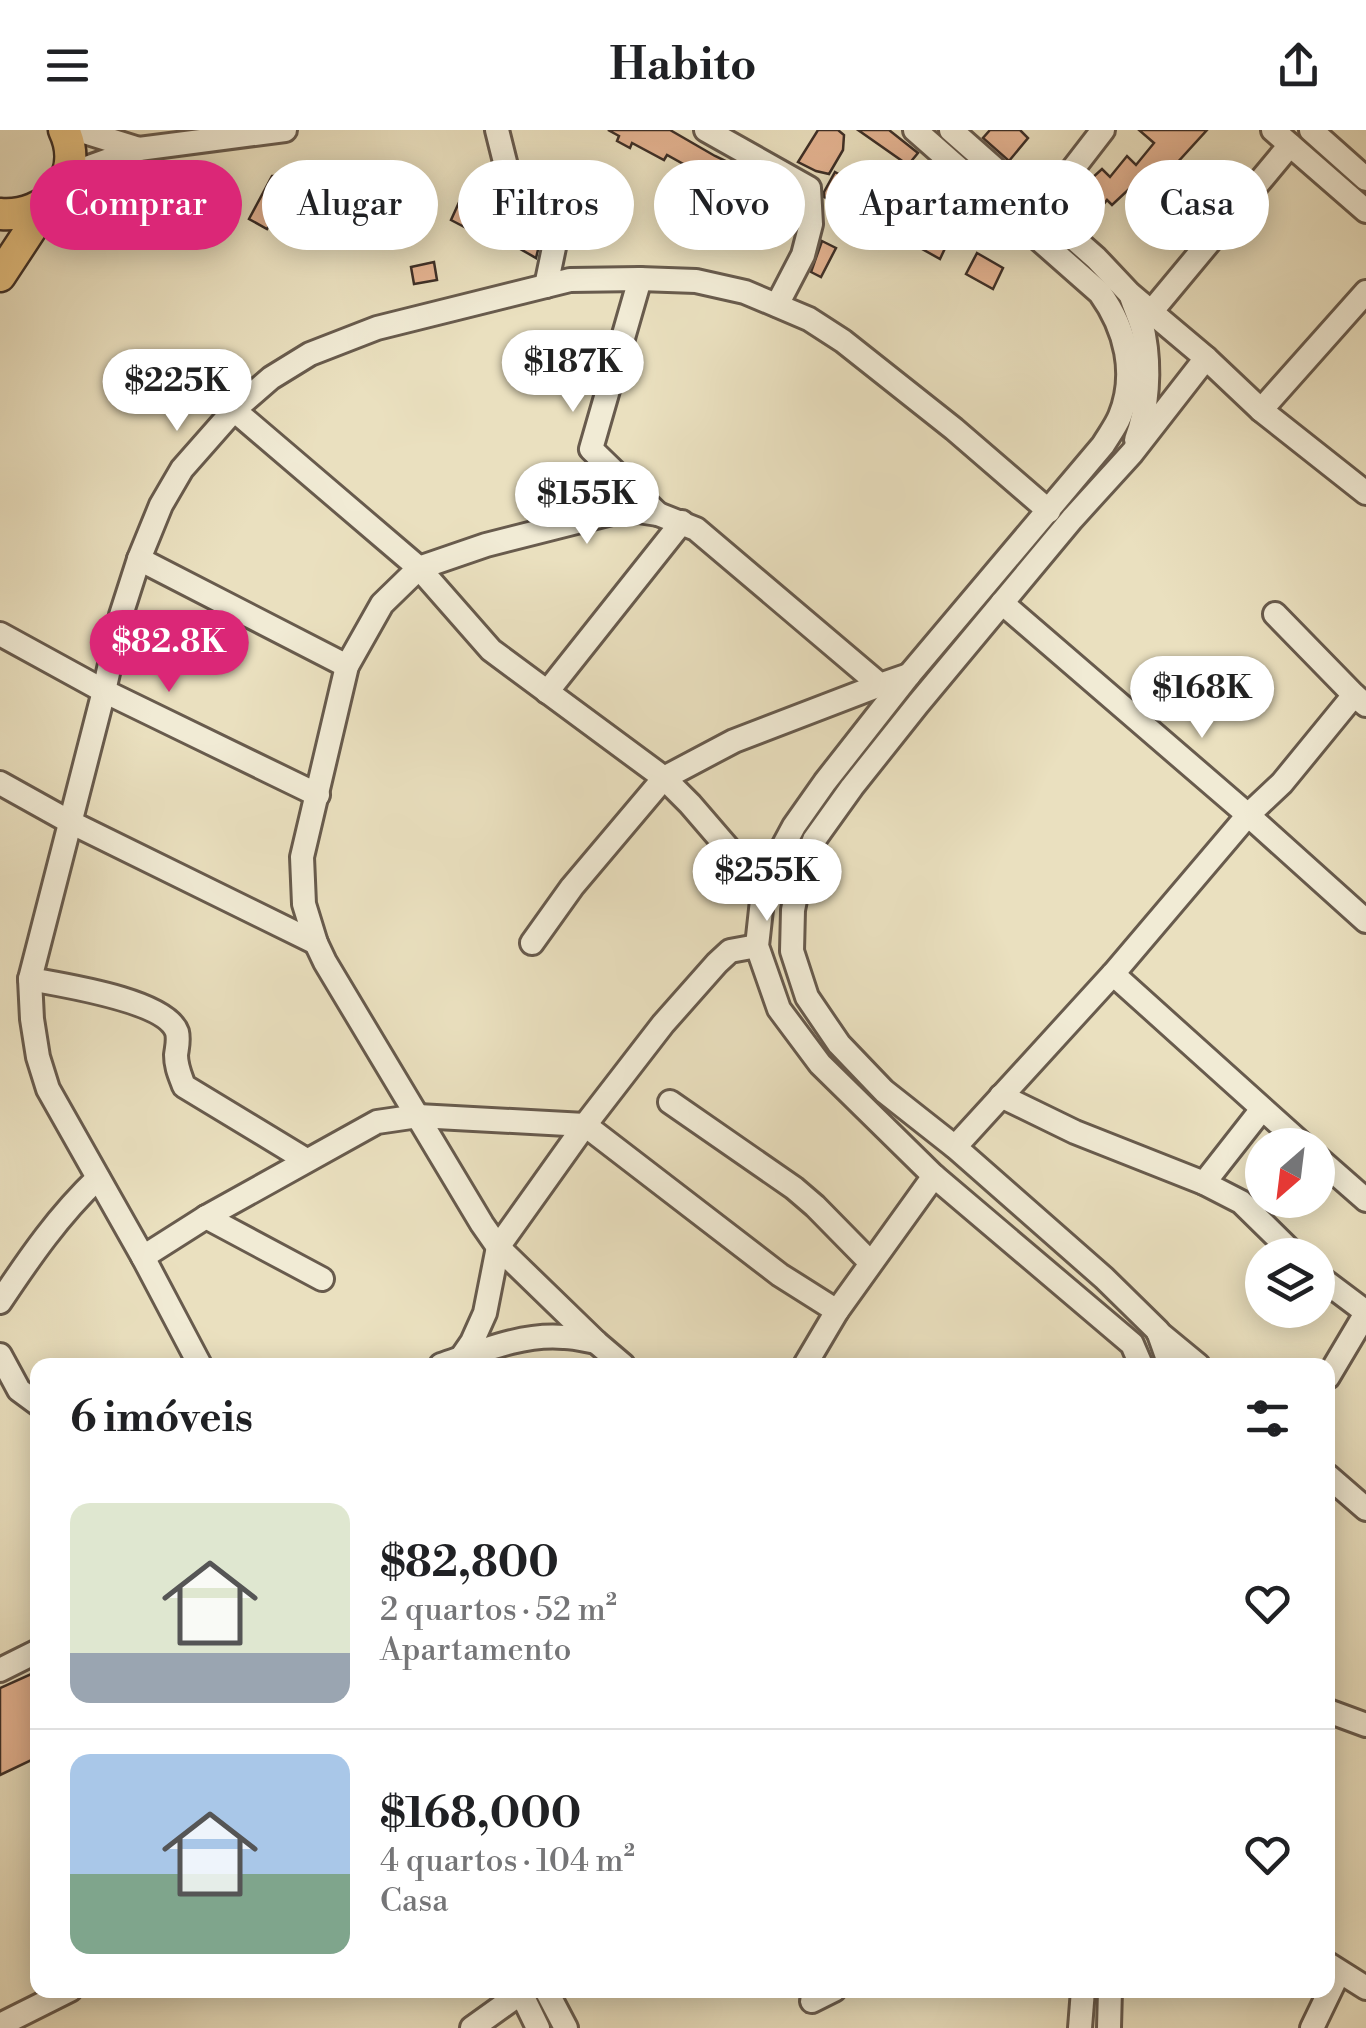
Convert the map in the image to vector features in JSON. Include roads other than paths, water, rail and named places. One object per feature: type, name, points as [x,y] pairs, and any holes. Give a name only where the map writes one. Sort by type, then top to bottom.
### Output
[{"type":"main road","points":[[64,130],[68,160]]},
{"type":"main road","points":[[0,214],[30,211]]},
{"type":"main road","points":[[0,276],[30,231]]},
{"type":"street","points":[[78,130],[139,149]]},
{"type":"street","points":[[116,160],[139,149],[285,130]]},
{"type":"street","points":[[497,130],[504,160]]},
{"type":"street","points":[[706,130],[809,188],[810,224],[803,255],[777,306]]},
{"type":"street","points":[[915,130],[1100,293],[1122,331],[1128,361],[1126,393],[1120,416],[1103,444],[909,675],[804,811],[764,882],[757,946],[779,1009],[820,1064],[934,1176],[1132,1344],[1138,1358]]},
{"type":"street","points":[[951,130],[986,160]]},
{"type":"street","points":[[1080,160],[1103,130]]},
{"type":"street","points":[[1312,130],[1366,179]]},
{"type":"street","points":[[1151,312],[1282,137],[1366,211]]},
{"type":"street","points":[[546,286],[554,250]]},
{"type":"street","points":[[1087,250],[1130,294],[1261,410],[1366,493]]},
{"type":"street","points":[[640,279],[591,449],[658,514]]},
{"type":"street","points":[[196,1358],[48,1088],[38,1057],[30,979],[121,615],[139,559],[161,505],[182,469],[234,410],[272,378],[310,354],[378,328],[570,280],[696,281],[745,292],[809,319],[843,341],[1049,511]]},
{"type":"street","points":[[1261,410],[1366,292]]},
{"type":"street","points":[[1130,294],[1144,334],[1146,374],[1144,420],[1132,453]]},
{"type":"street","points":[[1190,1358],[955,1147],[884,1091],[840,1044],[807,997],[792,952],[793,910],[800,874],[814,840],[852,787],[1002,602],[1132,453],[1206,358]]},
{"type":"street","points":[[234,410],[419,568],[492,650],[664,778],[746,869],[764,882]]},
{"type":"street","points":[[615,1358],[498,1247],[316,942],[304,904],[302,857],[347,666],[382,604],[419,568],[486,545],[616,512],[638,511],[658,514],[696,529],[880,685]]},
{"type":"street","points":[[547,692],[682,522]]},
{"type":"street","points":[[139,559],[347,666]]},
{"type":"street","points":[[1002,602],[1366,922]]},
{"type":"street","points":[[955,1147],[1113,974],[1248,816],[1360,700],[1275,614]]},
{"type":"street","points":[[0,634],[104,692],[318,795]]},
{"type":"street","points":[[532,943],[572,887],[664,778],[734,741],[909,675]]},
{"type":"street","points":[[0,782],[70,822],[316,942]]},
{"type":"street","points":[[455,1358],[472,1342],[484,1314],[498,1247],[585,1124],[663,1024],[717,963],[730,951],[757,946]]},
{"type":"street","points":[[1113,974],[1284,1128]]},
{"type":"street","points":[[30,979],[140,1004],[171,1022],[178,1037],[177,1070],[184,1086],[306,1160]]},
{"type":"street","points":[[377,1122],[397,1081]]},
{"type":"street","points":[[1001,1096],[1074,1132],[1204,1182],[1241,1202],[1278,1238]]},
{"type":"street","points":[[670,1102],[794,1188],[870,1262]]},
{"type":"street","points":[[1204,1182],[1262,1109]]},
{"type":"street","points":[[143,1256],[377,1122],[418,1116],[585,1124],[780,1275],[837,1311]]},
{"type":"street","points":[[1335,1173],[1366,1200]]},
{"type":"street","points":[[808,1358],[870,1262],[934,1176]]},
{"type":"street","points":[[0,1302],[43,1238],[98,1178]]},
{"type":"street","points":[[206,1217],[322,1279]]},
{"type":"street","points":[[1335,1289],[1366,1312],[1335,1365]]},
{"type":"street","points":[[1158,1331],[1168,1358]]},
{"type":"street","points":[[464,1358],[523,1340],[561,1336],[596,1342]]},
{"type":"street","points":[[0,1354],[20,1390],[30,1398]]},
{"type":"street","points":[[1335,1482],[1366,1508]]},
{"type":"street","points":[[0,1670],[30,1655]]},
{"type":"street","points":[[1335,1713],[1366,1725]]},
{"type":"street","points":[[1335,1969],[1366,1988]]},
{"type":"street","points":[[0,2025],[54,1998]]},
{"type":"street","points":[[472,2028],[515,1998]]},
{"type":"street","points":[[523,1998],[538,2028]]},
{"type":"street","points":[[550,1998],[566,2028]]},
{"type":"street","points":[[812,2002],[819,1998]]},
{"type":"street","points":[[1080,2028],[1082,1998]]},
{"type":"street","points":[[1109,2028],[1110,1998]]},
{"type":"street","points":[[1312,2028],[1322,1998]]}]
